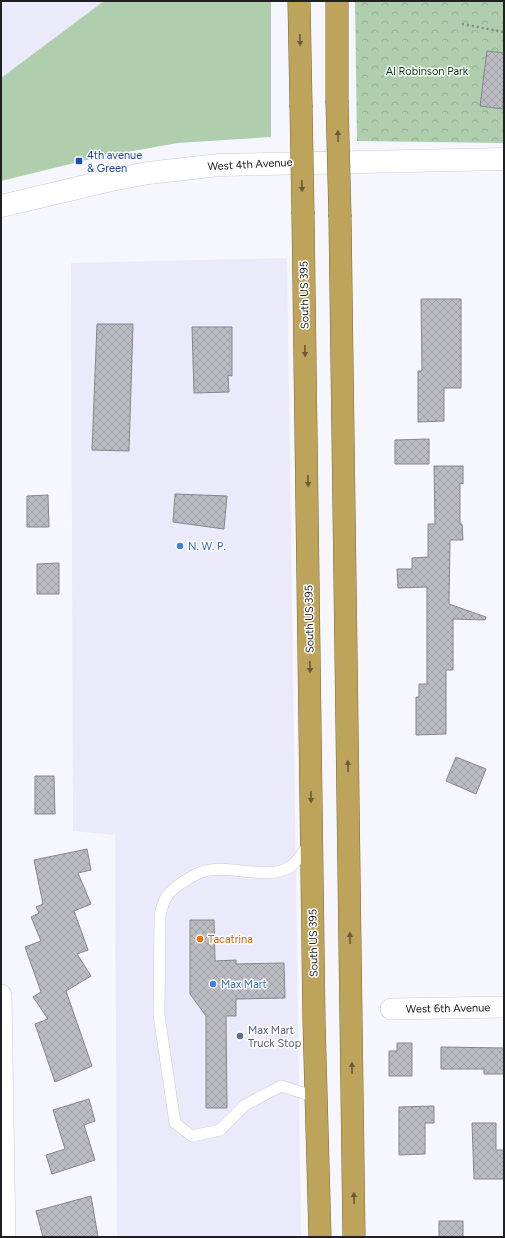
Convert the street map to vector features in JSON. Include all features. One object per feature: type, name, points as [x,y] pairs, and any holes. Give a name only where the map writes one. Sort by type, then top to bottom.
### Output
[{"type":"highway","name":"South US 395","points":[[299,1],[316,1097],[320,1237]]},
{"type":"highway","points":[[337,1],[337,101],[340,217],[354,1237]]},
{"type":"street","name":"West 4th Avenue","points":[[1,206],[118,178],[219,164],[504,159]]},
{"type":"street","points":[[1,995],[5,1237]]},
{"type":"street","name":"West 6th Avenue","points":[[391,1009],[504,1007]]},
{"type":"lane","points":[[312,839],[299,859],[290,867],[277,871],[250,872],[225,869],[205,871],[173,889],[163,900],[160,916],[159,1015],[175,1123],[192,1136],[220,1130],[245,1105],[281,1086],[316,1097]]},
{"type":"path","points":[[462,24],[504,32]]},
{"type":"shaded area","points":[[1,1],[104,1],[1,78]]},
{"type":"shaded area","points":[[287,258],[301,1237],[117,1237],[115,835],[73,831],[71,263]]},
{"type":"green space","points":[[104,1],[271,1],[271,137],[178,143],[99,157],[1,181],[1,78]]},
{"type":"green space","name":"Al Robinson Park","points":[[355,1],[504,1],[504,143],[357,141]]},
{"type":"building","points":[[487,51],[504,53],[503,109],[480,106]]},
{"type":"building","points":[[421,299],[461,299],[461,388],[444,388],[444,421],[418,422],[418,371],[422,371]]},
{"type":"building","points":[[97,324],[133,324],[129,451],[92,450]]},
{"type":"building","points":[[192,327],[232,327],[232,376],[228,375],[229,392],[194,393]]},
{"type":"building","points":[[429,439],[429,464],[395,464],[395,440]]},
{"type":"building","points":[[434,466],[463,466],[463,484],[460,483],[460,524],[462,524],[463,540],[450,540],[449,604],[486,617],[485,620],[453,619],[453,670],[446,670],[446,734],[416,735],[416,697],[419,697],[419,684],[427,684],[427,587],[398,588],[397,569],[412,569],[412,558],[428,557],[428,524],[435,524]]},
{"type":"building","points":[[175,494],[227,496],[224,529],[173,522]]},
{"type":"building","points":[[48,495],[49,527],[27,527],[27,496]]},
{"type":"building","points":[[59,563],[59,594],[37,594],[37,564]]},
{"type":"building","points":[[456,757],[486,769],[476,794],[446,781]]},
{"type":"building","points":[[35,776],[54,776],[55,814],[35,814]]},
{"type":"building","points":[[87,849],[91,870],[78,873],[91,904],[74,911],[88,950],[77,954],[91,976],[66,991],[92,1066],[55,1082],[35,1024],[48,1019],[33,997],[41,992],[25,947],[41,941],[31,917],[39,913],[36,907],[43,904],[34,860]]},
{"type":"building","points":[[190,920],[214,920],[215,961],[236,960],[236,964],[284,963],[285,998],[236,999],[236,1016],[226,1016],[227,1108],[206,1108],[206,1016],[190,994]]},
{"type":"building","points":[[397,1043],[412,1043],[412,1076],[389,1076],[389,1051],[397,1051]]},
{"type":"building","points":[[441,1047],[504,1048],[504,1074],[484,1074],[484,1069],[441,1069]]},
{"type":"building","points":[[89,1099],[95,1121],[84,1125],[95,1160],[52,1174],[46,1155],[65,1149],[53,1110]]},
{"type":"building","points":[[434,1106],[434,1123],[425,1123],[425,1154],[399,1155],[399,1107]]},
{"type":"building","points":[[472,1123],[496,1123],[496,1150],[504,1150],[504,1179],[474,1179]]},
{"type":"building","points":[[91,1196],[98,1237],[43,1237],[36,1211]]},
{"type":"building","points":[[439,1221],[463,1221],[463,1237],[439,1237]]},
{"type":"place","name":"4th avenue & Green","points":[[79,161]]},
{"type":"place","name":"N. W. P.","points":[[180,546]]},
{"type":"place","name":"Tacatrina","points":[[200,939]]},
{"type":"place","name":"Max Mart","points":[[213,984]]},
{"type":"place","name":"Max Mart Truck Stop","points":[[240,1036]]}]
